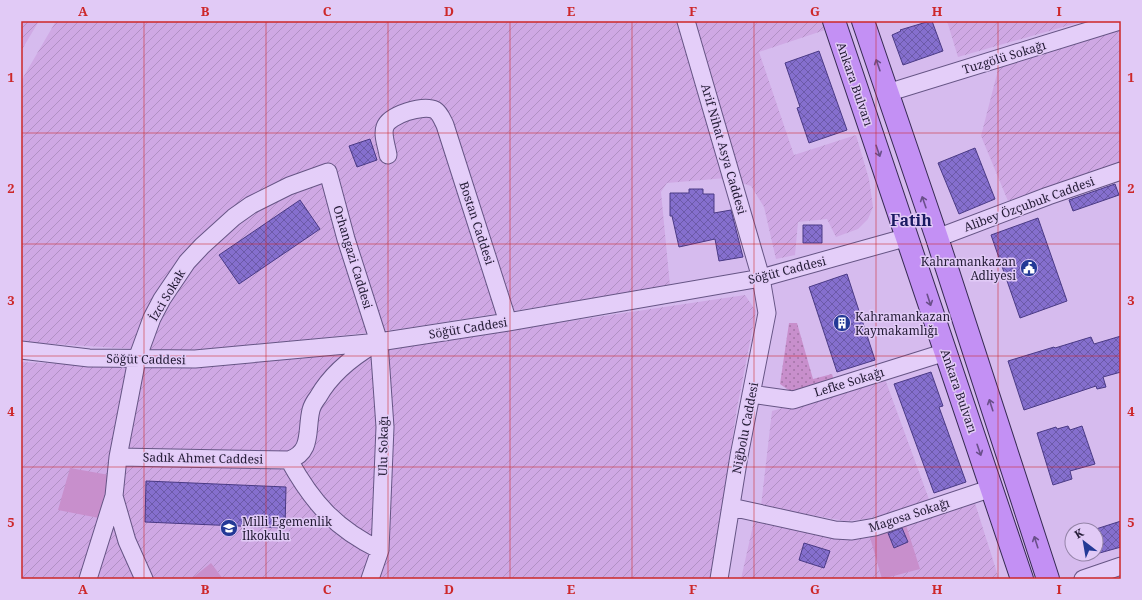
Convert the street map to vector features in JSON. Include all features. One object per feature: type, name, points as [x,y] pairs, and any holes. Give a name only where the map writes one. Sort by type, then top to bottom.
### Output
[{"type":"main road","name":"Ankara Bulvarı","points":[[834,21],[1022,579]]},
{"type":"main road","points":[[863,21],[1048,579]]},
{"type":"street","name":"Arif Nihat Asya Caddesi","points":[[686,21],[761,278]]},
{"type":"street","name":"Tuzgölü Sokağı","points":[[887,93],[1120,21]]},
{"type":"street","name":"Bostan Caddesi","points":[[388,155],[384,132],[385,126],[390,120],[400,114],[412,110],[429,108],[440,114],[445,125],[508,322]]},
{"type":"street","name":"Alibey Özçubuk Caddesi","points":[[936,238],[1048,196],[1121,171]]},
{"type":"street","name":"Orhangazi Caddesi","points":[[328,172],[346,239],[379,342]]},
{"type":"street","name":"İzci Sokak","points":[[114,496],[118,457],[137,360],[152,318],[162,299],[187,262],[234,217],[258,202],[289,186],[328,172]]},
{"type":"street","name":"Söğüt Caddesi","points":[[21,350],[89,358],[137,360],[195,359],[379,342],[508,322],[761,278],[908,238]]},
{"type":"street","name":"Niğbolu Caddesi","points":[[719,579],[739,456],[767,313],[761,278]]},
{"type":"street","points":[[379,342],[346,363],[326,384],[311,409],[307,439],[304,448],[298,455],[288,460],[307,491],[331,518],[360,540],[380,550]]},
{"type":"street","name":"Ulu Sokağı","points":[[370,579],[380,550],[385,427],[379,342]]},
{"type":"street","name":"Lefke Sokağı","points":[[751,394],[793,400],[946,352]]},
{"type":"street","name":"Sadık Ahmet Caddesi","points":[[118,457],[288,460]]},
{"type":"street","name":"Magosa Sokağı","points":[[731,507],[835,530],[852,531],[874,527],[992,488]]},
{"type":"street","points":[[88,579],[114,496]]},
{"type":"street","points":[[114,496],[127,540],[144,579]]},
{"type":"street","points":[[1083,579],[1121,566]]},
{"type":"shaded area","points":[[21,21],[39,21],[21,51]]},
{"type":"shaded area","points":[[56,21],[821,21],[825,30],[759,52],[794,155],[856,135],[869,179],[873,207],[868,219],[858,229],[836,237],[827,219],[798,222],[795,255],[776,259],[764,207],[751,186],[726,178],[667,183],[661,192],[670,286],[407,328],[235,348],[169,351],[21,342],[21,81]]},
{"type":"shaded area","points":[[947,21],[1084,21],[958,57]]},
{"type":"shaded area","points":[[1121,27],[1121,163],[1008,201],[981,136],[999,66]]},
{"type":"shaded area","points":[[745,295],[756,311],[737,408],[711,579],[21,579],[21,362],[157,368],[510,330]]},
{"type":"shaded area","points":[[789,323],[797,323],[813,379],[832,374],[834,381],[794,394],[780,384]]},
{"type":"shaded area","points":[[885,379],[930,502],[867,519],[845,521],[761,506],[772,411]]},
{"type":"shaded area","points":[[70,468],[109,475],[99,518],[58,510]]},
{"type":"shaded area","points":[[974,500],[999,579],[741,579],[754,521],[839,535]]},
{"type":"shaded area","points":[[905,522],[920,569],[882,579],[869,534]]},
{"type":"shaded area","points":[[211,563],[223,579],[191,579]]},
{"type":"building","points":[[932,21],[943,51],[903,65],[892,35],[901,31],[900,30]]},
{"type":"building","points":[[819,51],[847,130],[809,143],[797,108],[800,107],[785,63]]},
{"type":"building","points":[[370,139],[377,160],[357,167],[349,146]]},
{"type":"building","points":[[975,148],[995,199],[959,214],[938,163]]},
{"type":"building","points":[[1115,184],[1119,195],[1073,211],[1069,200]]},
{"type":"building","points":[[689,189],[703,189],[703,194],[714,194],[714,213],[731,210],[743,257],[719,261],[715,239],[679,247],[672,216],[670,216],[670,193],[689,193]]},
{"type":"building","points":[[300,200],[320,229],[239,284],[219,255]]},
{"type":"building","name":"Kahramankazan Adliyesi","points":[[1038,218],[1067,301],[1020,318],[991,235]]},
{"type":"building","points":[[803,225],[822,225],[822,243],[803,243]]},
{"type":"building","name":"Kahramankazan Kaymakamlığı","points":[[847,274],[875,360],[837,372],[809,287]]},
{"type":"building","points":[[1121,336],[1121,372],[1103,377],[1106,387],[1097,389],[1096,386],[1024,410],[1008,361],[1091,337],[1094,344]]},
{"type":"building","points":[[931,372],[943,406],[939,407],[966,482],[934,493],[894,384]]},
{"type":"building","points":[[1068,426],[1070,430],[1082,426],[1095,464],[1070,471],[1072,479],[1053,485],[1037,433],[1056,427],[1057,429]]},
{"type":"building","points":[[146,481],[286,487],[285,528],[145,522]]},
{"type":"building","points":[[1121,521],[1121,547],[1104,552],[1104,526]]},
{"type":"building","points":[[902,528],[908,542],[894,548],[888,533]]},
{"type":"building","points":[[804,543],[830,551],[824,568],[799,560]]},
{"type":"place","name":"Kahramankazan Adliyesi","points":[[1029,268]]},
{"type":"place","name":"Kahramankazan Kaymakamlığı","points":[[842,323]]},
{"type":"place","name":"Milli Egemenlik İlkokulu","points":[[229,528]]},
{"type":"district","name":"Fatih","points":[[911,220]]}]
